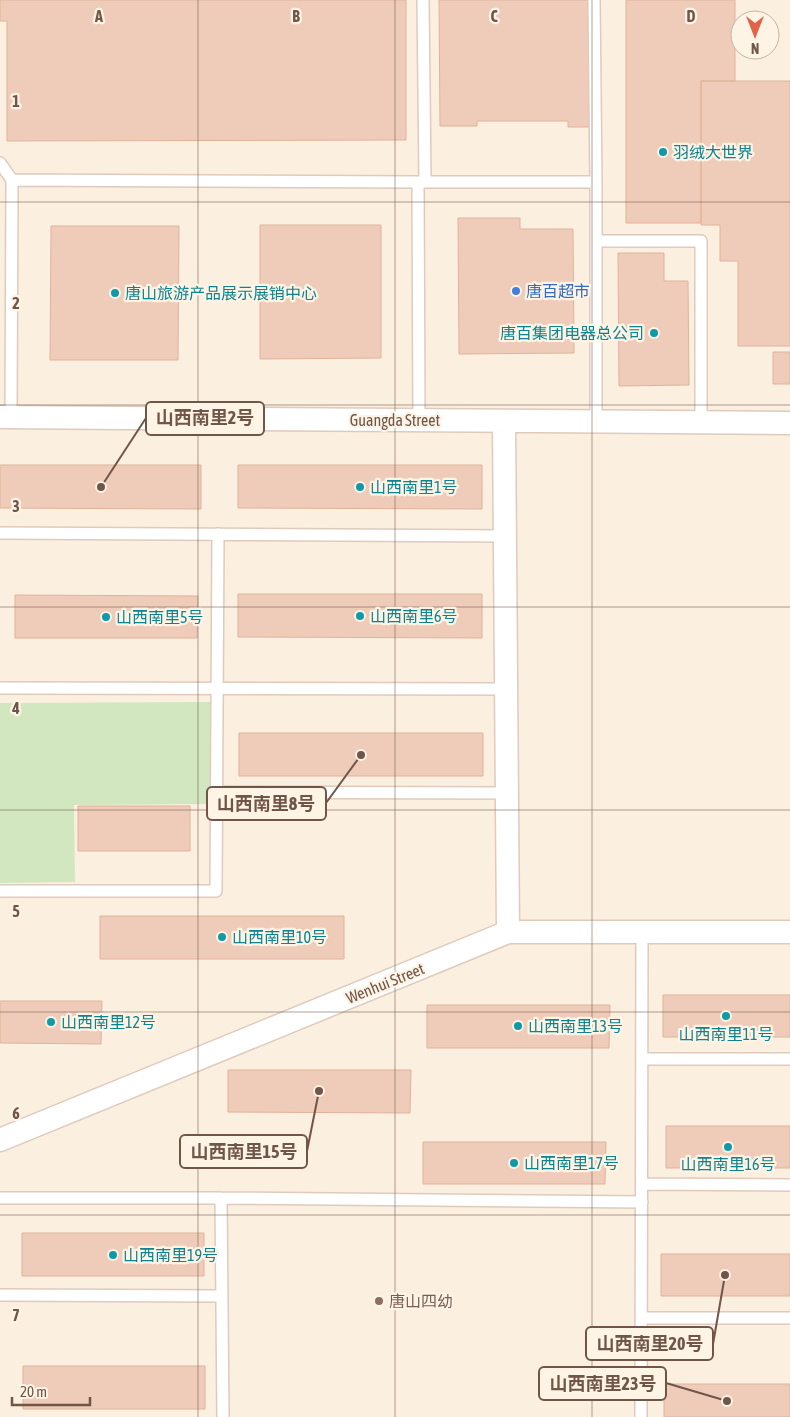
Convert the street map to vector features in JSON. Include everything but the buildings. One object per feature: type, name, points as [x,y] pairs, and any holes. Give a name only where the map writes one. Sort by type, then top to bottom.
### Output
[{"type":"street","name":"Guangda Street","points":[[6,417],[790,423]]},
{"type":"street","points":[[504,421],[508,932]]},
{"type":"street","name":"Wenhui Street","points":[[0,1140],[508,932],[790,932]]},
{"type":"lane","points":[[419,420],[423,0]]},
{"type":"lane","points":[[594,0],[596,421]]},
{"type":"lane","points":[[0,163],[12,180],[6,417]]},
{"type":"lane","points":[[12,180],[596,182]]},
{"type":"lane","points":[[596,242],[701,242],[701,422]]},
{"type":"lane","points":[[0,533],[505,536]]},
{"type":"lane","points":[[0,891],[216,891],[218,534]]},
{"type":"lane","points":[[0,688],[506,688]]},
{"type":"lane","points":[[217,792],[507,793]]},
{"type":"lane","points":[[641,1417],[642,932]]},
{"type":"lane","points":[[642,1059],[790,1059]]},
{"type":"lane","points":[[642,1184],[790,1185]]},
{"type":"lane","points":[[0,1198],[642,1202]]},
{"type":"lane","points":[[221,1198],[222,1417]]},
{"type":"lane","points":[[0,1295],[222,1296]]},
{"type":"lane","points":[[641,1318],[790,1318]]},
{"type":"green space","points":[[211,702],[212,804],[74,805],[75,882],[0,883],[0,703]]},
{"type":"place","name":"羽绒大世界","points":[[663,152]]},
{"type":"place","name":"唐百超市","points":[[516,291]]},
{"type":"place","name":"唐山旅游产品展示展销中心","points":[[115,293]]},
{"type":"place","name":"唐百集团电器总公司","points":[[654,333]]},
{"type":"place","name":"山西南里2号","points":[[101,487]]},
{"type":"place","name":"山西南里1号","points":[[360,487]]},
{"type":"place","name":"山西南里6号","points":[[360,616]]},
{"type":"place","name":"山西南里5号","points":[[106,617]]},
{"type":"place","name":"山西南里8号","points":[[361,755]]},
{"type":"place","name":"山西南里10号","points":[[222,937]]},
{"type":"place","name":"山西南里11号","points":[[726,1016]]},
{"type":"place","name":"山西南里12号","points":[[51,1022]]},
{"type":"place","name":"山西南里13号","points":[[518,1026]]},
{"type":"place","name":"山西南里15号","points":[[319,1091]]},
{"type":"place","name":"山西南里16号","points":[[728,1147]]},
{"type":"place","name":"山西南里17号","points":[[514,1163]]},
{"type":"place","name":"山西南里19号","points":[[113,1255]]},
{"type":"place","name":"山西南里20号","points":[[725,1275]]},
{"type":"place","name":"唐山四幼","points":[[379,1301]]},
{"type":"place","name":"山西南里23号","points":[[727,1401]]}]
